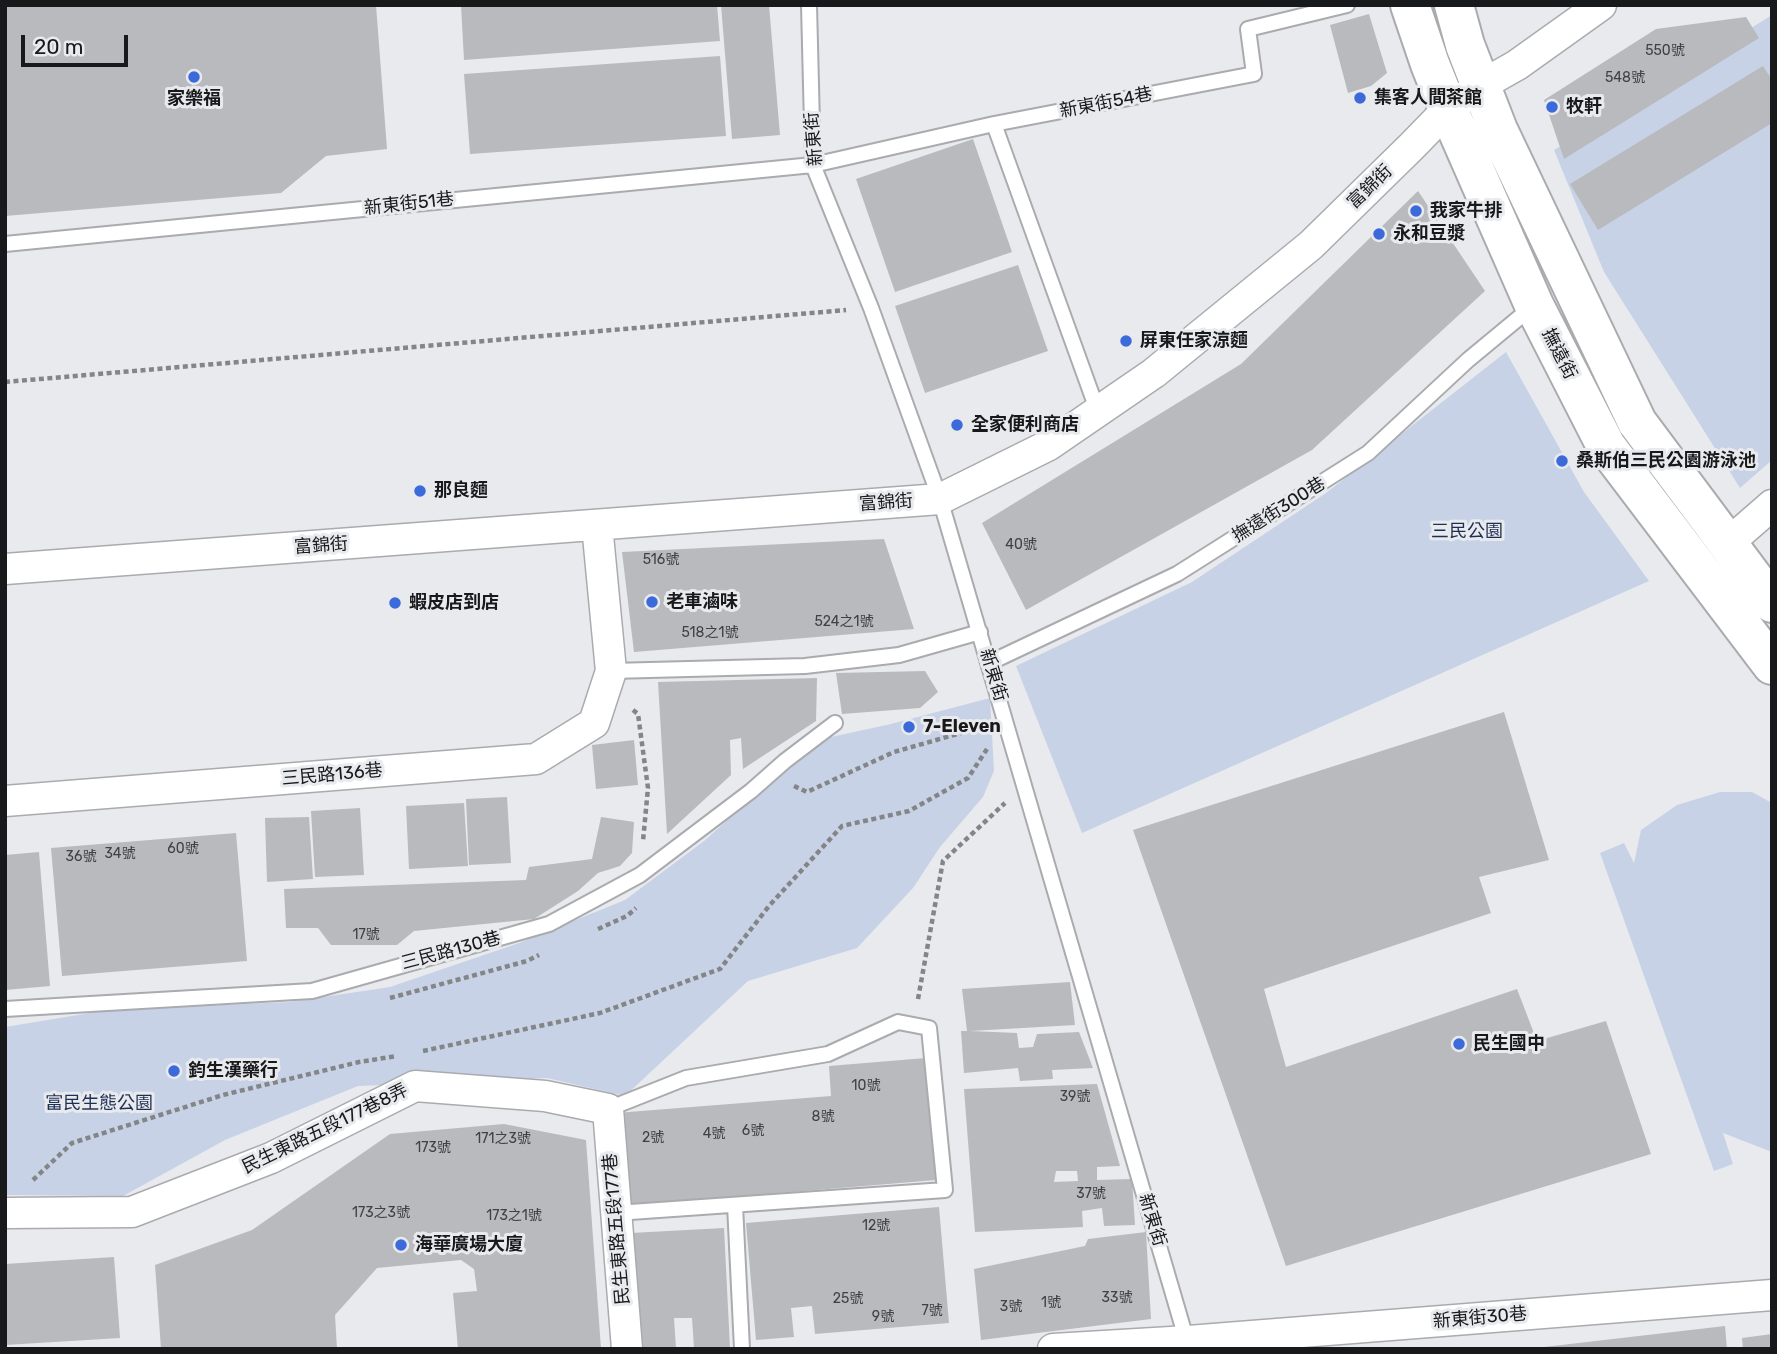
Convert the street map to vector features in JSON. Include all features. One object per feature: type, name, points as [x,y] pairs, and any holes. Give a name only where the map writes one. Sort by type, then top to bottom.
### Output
[{"type":"street","name":"撫遠街","points":[[1410,5],[1448,108],[1534,305],[1606,446],[1772,665]]},
{"type":"street","points":[[1454,5],[1480,86],[1499,130],[1637,422],[1726,545],[1772,603]]},
{"type":"street","name":"富錦街","points":[[5,569],[940,499],[1049,445],[1154,373],[1311,245],[1448,108],[1517,65],[1601,5]]},
{"type":"street","points":[[1726,545],[1772,505]]},
{"type":"street","points":[[597,525],[608,679]]},
{"type":"street","name":"三民路136巷","points":[[5,801],[537,759],[594,723],[608,679]]},
{"type":"street","name":"民生東路五段177巷8弄","points":[[5,1213],[132,1212],[271,1158],[415,1086],[545,1096],[608,1109]]},
{"type":"street","name":"民生東路五段177巷","points":[[608,1109],[627,1349]]},
{"type":"street","name":"新東街30巷","points":[[1052,1349],[1188,1345],[1772,1294]]},
{"type":"lane","name":"新東街","points":[[809,5],[813,165],[871,308],[940,499],[1188,1345]]},
{"type":"lane","name":"新東街54巷","points":[[813,165],[993,124],[1254,74],[1248,29],[1347,5]]},
{"type":"lane","points":[[993,124],[1098,412]]},
{"type":"lane","name":"新東街51巷","points":[[5,244],[813,165]]},
{"type":"lane","name":"撫遠街300巷","points":[[989,663],[1177,574],[1368,453],[1468,360],[1534,305]]},
{"type":"lane","points":[[608,679],[805,667],[899,655],[980,632]]},
{"type":"lane","name":"三民路130巷","points":[[5,1009],[312,991],[549,924],[640,874],[751,791],[835,723]]},
{"type":"lane","points":[[608,1109],[686,1078],[828,1054],[898,1022],[929,1028],[944,1190],[616,1213]]},
{"type":"lane","points":[[735,1205],[742,1349]]},
{"type":"path","points":[[5,382],[871,308]]},
{"type":"path","points":[[608,679],[638,714],[648,788],[640,874]]},
{"type":"path","points":[[929,1028],[917,997],[943,861],[1023,785]]},
{"type":"green space","points":[[1772,15],[1772,460],[1740,488],[1604,272],[1554,150]]},
{"type":"green space","name":"三民公園","points":[[1506,352],[1584,492],[1649,581],[1082,833],[1016,666],[1192,582],[1326,493]]},
{"type":"green space","name":"富民生態公園","points":[[990,698],[994,771],[983,797],[940,847],[913,888],[857,948],[748,981],[625,1096],[547,1078],[358,1086],[225,1140],[123,1196],[5,1195],[5,1027],[108,1010],[290,1002],[390,987],[519,943],[625,900],[704,841],[817,740]]},
{"type":"green space","points":[[1720,792],[1752,792],[1772,803],[1772,1152],[1723,1133],[1733,1164],[1714,1171],[1600,853],[1624,843],[1634,863],[1641,830],[1677,805]]},
{"type":"building","name":"家樂福","points":[[5,5],[376,5],[387,149],[326,156],[281,193],[5,216]]},
{"type":"building","points":[[461,5],[717,5],[720,41],[464,60]]},
{"type":"building","points":[[721,5],[769,5],[780,135],[732,139]]},
{"type":"building","points":[[1369,14],[1387,73],[1371,86],[1348,93],[1330,25]]},
{"type":"building","points":[[1746,17],[1759,38],[1564,159],[1544,100],[1656,29]]},
{"type":"building","points":[[720,56],[726,136],[470,154],[464,74]]},
{"type":"building","points":[[1763,66],[1772,80],[1772,123],[1598,230],[1570,184]]},
{"type":"building","points":[[973,139],[1012,252],[895,292],[856,179]]},
{"type":"building","points":[[1418,191],[1485,291],[1312,450],[1026,610],[982,523],[1241,364]]},
{"type":"building","points":[[1018,265],[1048,351],[925,393],[895,306]]},
{"type":"building","points":[[884,539],[914,629],[634,652],[622,552]]},
{"type":"building","points":[[925,671],[938,692],[920,708],[842,714],[836,673]]},
{"type":"building","points":[[817,678],[816,721],[743,769],[741,738],[730,740],[731,775],[667,834],[658,682]]},
{"type":"building","name":"民生國中","points":[[1504,712],[1549,860],[1479,877],[1491,913],[1264,989],[1286,1067],[1517,989],[1537,1041],[1606,1021],[1651,1154],[1286,1266],[1133,830]]},
{"type":"building","points":[[634,740],[638,785],[596,789],[592,745]]},
{"type":"building","points":[[507,797],[511,863],[469,865],[466,799]]},
{"type":"building","points":[[464,803],[468,866],[409,869],[406,806]]},
{"type":"building","points":[[360,808],[364,875],[315,877],[311,811]]},
{"type":"building","points":[[309,817],[313,879],[267,882],[265,818]]},
{"type":"building","points":[[601,817],[634,822],[632,853],[620,866],[598,873],[578,891],[534,919],[414,931],[397,945],[331,945],[318,928],[286,928],[284,889],[526,880],[529,867],[592,859]]},
{"type":"building","points":[[236,833],[247,961],[62,976],[51,848]]},
{"type":"building","points":[[39,852],[50,986],[5,990],[5,855]]},
{"type":"building","points":[[1070,982],[1075,1025],[970,1031],[1017,1033],[1019,1048],[1033,1047],[1037,1034],[1079,1032],[1093,1068],[1052,1070],[1053,1079],[1020,1081],[1018,1068],[964,1073],[961,1031],[967,1031],[962,989]]},
{"type":"building","points":[[926,1058],[936,1180],[624,1206],[616,1113],[831,1096],[829,1066]]},
{"type":"building","points":[[1097,1084],[1120,1166],[1097,1167],[1097,1180],[1132,1179],[1135,1225],[1104,1226],[1102,1208],[1082,1211],[1083,1227],[975,1232],[964,1089]],"holes":[[[1056,1171],[1077,1171],[1078,1181],[1054,1182]]]},
{"type":"building","name":"海華廣場大廈","points":[[504,1124],[586,1140],[601,1349],[458,1349],[453,1293],[477,1291],[474,1269],[461,1260],[377,1268],[335,1315],[337,1349],[161,1349],[155,1265],[252,1230],[390,1134]]},
{"type":"building","points":[[939,1207],[949,1323],[815,1334],[812,1306],[791,1308],[794,1337],[756,1340],[746,1223]]},
{"type":"building","points":[[724,1228],[730,1348],[694,1349],[692,1318],[674,1318],[676,1349],[636,1349],[631,1233]]},
{"type":"building","points":[[1146,1232],[1151,1319],[981,1340],[974,1269],[1085,1246],[1088,1239]]},
{"type":"building","points":[[114,1257],[120,1338],[5,1345],[5,1264]]},
{"type":"building","points":[[1725,1326],[1727,1349],[1544,1349],[1544,1347]]},
{"type":"building","points":[[1772,1334],[1772,1349],[1743,1349],[1742,1338]]},
{"type":"place","name":"家樂福","points":[[194,77]]},
{"type":"place","name":"集客人間茶館","points":[[1360,98]]},
{"type":"place","name":"牧軒","points":[[1552,107]]},
{"type":"place","name":"我家牛排","points":[[1416,211]]},
{"type":"place","name":"永和豆漿","points":[[1379,234]]},
{"type":"place","name":"屏東任家涼麵","points":[[1126,341]]},
{"type":"place","name":"全家便利商店","points":[[957,425]]},
{"type":"place","name":"桑斯伯三民公園游泳池","points":[[1562,461]]},
{"type":"place","name":"那良麵","points":[[420,491]]},
{"type":"place","name":"老車滷味","points":[[652,602]]},
{"type":"place","name":"蝦皮店到店","points":[[395,603]]},
{"type":"place","name":"7-Eleven","points":[[909,727]]},
{"type":"place","name":"民生國中","points":[[1459,1044]]},
{"type":"place","name":"鈞生漢藥行","points":[[174,1071]]},
{"type":"place","name":"海華廣場大廈","points":[[401,1245]]}]
